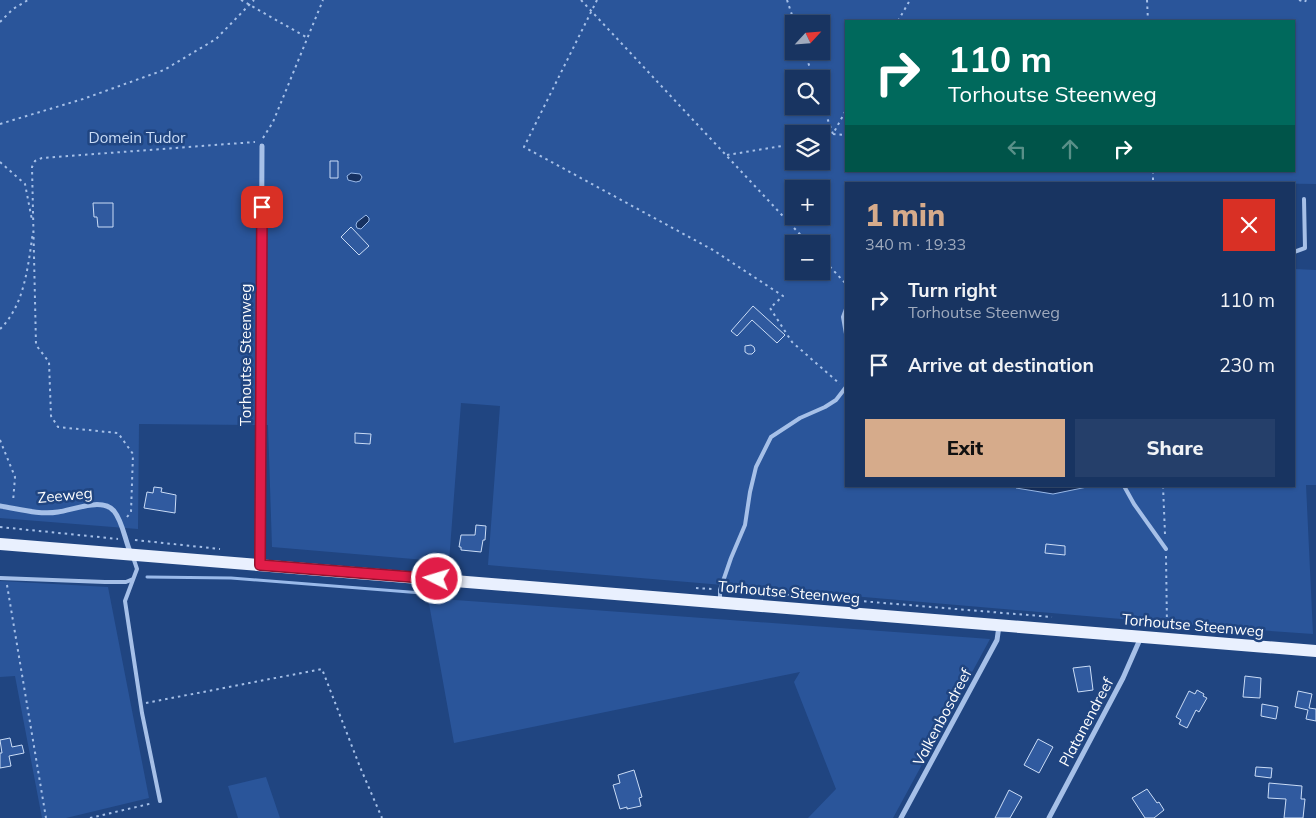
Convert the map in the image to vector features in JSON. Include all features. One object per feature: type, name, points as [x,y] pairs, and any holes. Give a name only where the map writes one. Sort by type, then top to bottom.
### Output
[{"type":"main road","name":"Torhoutse Steenweg","points":[[0,544],[1316,651]]},
{"type":"street","name":"Torhoutse Steenweg","points":[[260,565],[262,146]]},
{"type":"street","name":"Zeeweg","points":[[0,506],[44,513],[59,512],[86,505],[103,505],[113,510],[121,525],[131,555]]},
{"type":"street","name":"Valkenbosdreef","points":[[902,818],[997,640],[999,626]]},
{"type":"street","name":"Platanendreef","points":[[1049,818],[1123,678],[1142,637]]},
{"type":"lane","points":[[1295,252],[1305,248],[1304,199]]},
{"type":"lane","points":[[845,312],[843,317],[845,328]]},
{"type":"lane","points":[[720,602],[720,590],[745,525],[756,467],[771,437],[800,418],[836,400],[845,389]]},
{"type":"lane","points":[[1125,487],[1134,504],[1166,549]]},
{"type":"lane","points":[[131,555],[137,569],[125,601],[141,704],[160,801]]},
{"type":"lane","points":[[0,578],[105,582],[126,582],[133,579]]},
{"type":"path","points":[[0,22],[13,9],[28,0]]},
{"type":"path","points":[[241,0],[306,38]]},
{"type":"path","points":[[0,124],[83,99],[164,70],[216,39],[254,0]]},
{"type":"path","points":[[121,525],[131,512],[133,454],[118,433],[58,427],[51,416],[49,362],[36,345],[32,167],[35,161],[42,158],[254,143],[264,138],[273,122],[322,0]]},
{"type":"path","points":[[581,0],[801,235]]},
{"type":"path","points":[[597,0],[524,147],[713,250],[783,296],[770,308],[792,342],[845,387]]},
{"type":"path","points":[[787,0],[792,15]]},
{"type":"path","points":[[899,20],[910,0]]},
{"type":"path","points":[[1147,0],[1148,20]]},
{"type":"path","points":[[1299,0],[1305,2],[1306,0]]},
{"type":"path","points":[[832,134],[845,112]]},
{"type":"path","points":[[826,115],[832,134]]},
{"type":"path","points":[[832,134],[845,135]]},
{"type":"path","points":[[726,155],[785,145]]},
{"type":"path","points":[[0,162],[25,184],[34,226],[29,262],[21,294],[6,324],[0,329]]},
{"type":"path","points":[[830,267],[845,283]]},
{"type":"path","points":[[0,440],[15,477],[13,508]]},
{"type":"path","points":[[1163,487],[1166,549],[1166,639]]},
{"type":"path","points":[[0,527],[149,541]]},
{"type":"path","points":[[6,578],[46,818]]},
{"type":"path","points":[[141,704],[322,669],[382,818]]},
{"type":"path","points":[[90,818],[160,801]]},
{"type":"green space","name":"Domein Tudor","points":[[0,0],[1316,0],[1316,184],[1295,184],[1295,182],[1156,181],[845,182],[845,487],[1295,487],[1295,269],[1316,270],[1316,485],[1306,485],[1313,634],[488,565],[500,406],[461,403],[449,562],[272,547],[268,425],[139,424],[138,529],[0,518]]},
{"type":"green space","points":[[0,581],[108,587],[149,798],[66,818],[42,818],[15,676],[0,677]]},
{"type":"green space","points":[[428,598],[990,639],[893,818],[808,818],[836,789],[794,682],[800,672],[454,743]]},
{"type":"green space","points":[[266,777],[280,818],[238,818],[228,786]]},
{"type":"shaded area","points":[[351,173],[360,174],[362,177],[360,181],[348,180],[347,176]]},
{"type":"shaded area","points":[[366,215],[369,221],[361,229],[357,228],[357,222]]},
{"type":"shaded area","points":[[1015,487],[1087,487],[1053,494]]},
{"type":"building","points":[[330,161],[338,161],[338,178],[330,178]]},
{"type":"building","points":[[93,203],[113,203],[113,227],[98,227],[97,217],[94,217]]},
{"type":"building","points":[[351,227],[369,246],[359,255],[341,237]]},
{"type":"building","points":[[753,306],[785,335],[777,343],[752,320],[737,336],[731,331]]},
{"type":"building","points":[[751,345],[755,351],[752,354],[748,354],[745,352],[745,346]]},
{"type":"building","points":[[355,433],[371,434],[370,444],[355,443]]},
{"type":"building","points":[[154,487],[162,488],[161,492],[176,495],[175,513],[144,508],[147,492],[153,493]]},
{"type":"building","points":[[476,525],[486,526],[485,540],[483,540],[481,552],[461,550],[461,547],[459,547],[461,535],[475,535]]},
{"type":"building","points":[[1046,544],[1065,546],[1065,555],[1045,553]]},
{"type":"building","points":[[1090,666],[1093,690],[1078,692],[1073,668]]},
{"type":"building","points":[[1245,676],[1261,678],[1260,698],[1243,697]]},
{"type":"building","points":[[1197,690],[1207,698],[1199,712],[1196,710],[1187,728],[1179,724],[1181,720],[1176,717],[1189,691],[1195,694]]},
{"type":"building","points":[[1298,691],[1312,694],[1309,708],[1316,709],[1316,721],[1306,719],[1308,710],[1295,707]]},
{"type":"building","points":[[1262,704],[1278,707],[1276,719],[1261,716]]},
{"type":"building","points":[[10,738],[12,747],[22,745],[24,753],[9,756],[11,766],[0,768],[0,753],[2,753],[0,740]]},
{"type":"building","points":[[1038,739],[1053,747],[1039,773],[1024,765]]},
{"type":"building","points":[[1256,767],[1272,768],[1271,778],[1255,776]]},
{"type":"building","points":[[634,770],[642,797],[639,798],[641,806],[620,809],[613,785],[620,783],[618,775]]},
{"type":"building","points":[[1269,783],[1302,786],[1301,799],[1305,799],[1303,818],[1284,818],[1286,799],[1268,798]]},
{"type":"building","points":[[1147,789],[1164,810],[1154,818],[1145,818],[1132,798]]},
{"type":"building","points":[[1009,790],[1022,797],[1010,818],[995,818]]},
{"type":"waterway","points":[[147,577],[231,578],[422,593]]},
{"type":"route","points":[[262,207],[260,565],[437,579]]}]
